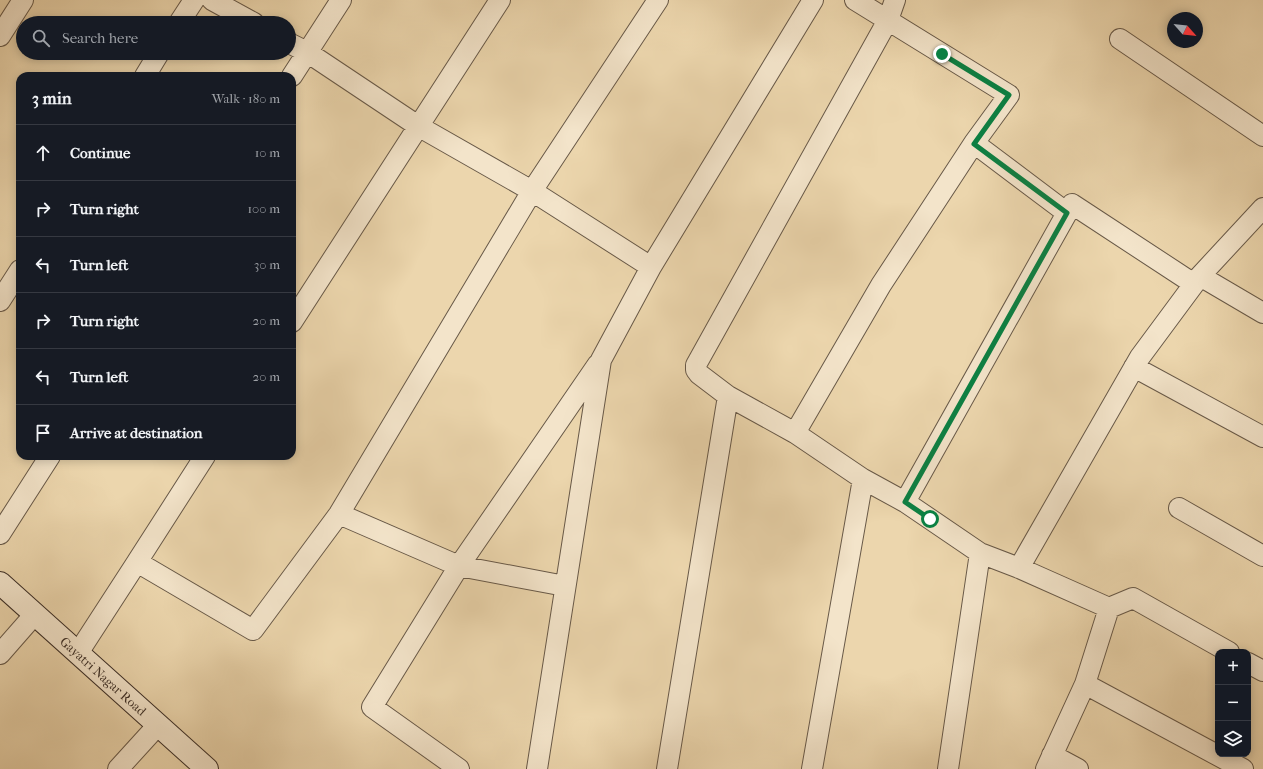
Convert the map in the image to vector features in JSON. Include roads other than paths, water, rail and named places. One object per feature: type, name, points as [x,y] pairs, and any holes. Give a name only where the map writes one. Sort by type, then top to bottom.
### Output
[{"type":"street","points":[[0,36],[23,0]]},
{"type":"street","points":[[184,16],[194,0]]},
{"type":"street","points":[[212,0],[241,16]]},
{"type":"street","points":[[294,72],[341,0]]},
{"type":"street","points":[[296,316],[500,0]]},
{"type":"street","points":[[137,562],[253,630],[339,514],[532,190],[658,0]]},
{"type":"street","points":[[459,769],[372,706],[459,566],[601,360],[651,266],[813,0]]},
{"type":"street","points":[[795,433],[881,285],[974,144],[1009,95],[855,0]]},
{"type":"street","points":[[895,0],[888,20],[696,365],[696,370],[699,374],[728,396],[795,433],[863,479],[905,502],[980,553],[1019,568],[1109,608],[1133,598],[1224,649]]},
{"type":"street","points":[[1120,39],[1263,136]]},
{"type":"street","points":[[296,46],[307,52],[418,126],[532,190],[651,266]]},
{"type":"street","points":[[148,72],[155,60]]},
{"type":"street","points":[[974,144],[1067,213]]},
{"type":"street","points":[[905,502],[1072,204],[1197,280],[1263,313]]},
{"type":"street","points":[[1019,568],[1140,358],[1197,280],[1263,208]]},
{"type":"street","points":[[0,301],[16,276]]},
{"type":"street","points":[[537,769],[601,360]]},
{"type":"street","points":[[1134,367],[1263,437]]},
{"type":"street","points":[[668,769],[728,396]]},
{"type":"street","points":[[0,534],[47,460]]},
{"type":"street","points":[[78,653],[203,460]]},
{"type":"street","points":[[812,769],[863,479]]},
{"type":"street","points":[[1179,508],[1263,556]]},
{"type":"street","points":[[339,514],[459,566],[565,586]]},
{"type":"street","points":[[948,769],[980,553]]},
{"type":"street","name":"Gayatri Nagar Road","points":[[0,583],[207,769]]},
{"type":"street","points":[[1078,769],[1049,762],[1085,684],[1109,608]]},
{"type":"street","points":[[0,654],[35,614]]},
{"type":"street","points":[[1251,665],[1263,671]]},
{"type":"street","points":[[1085,684],[1243,769]]},
{"type":"street","points":[[118,769],[158,725]]}]
